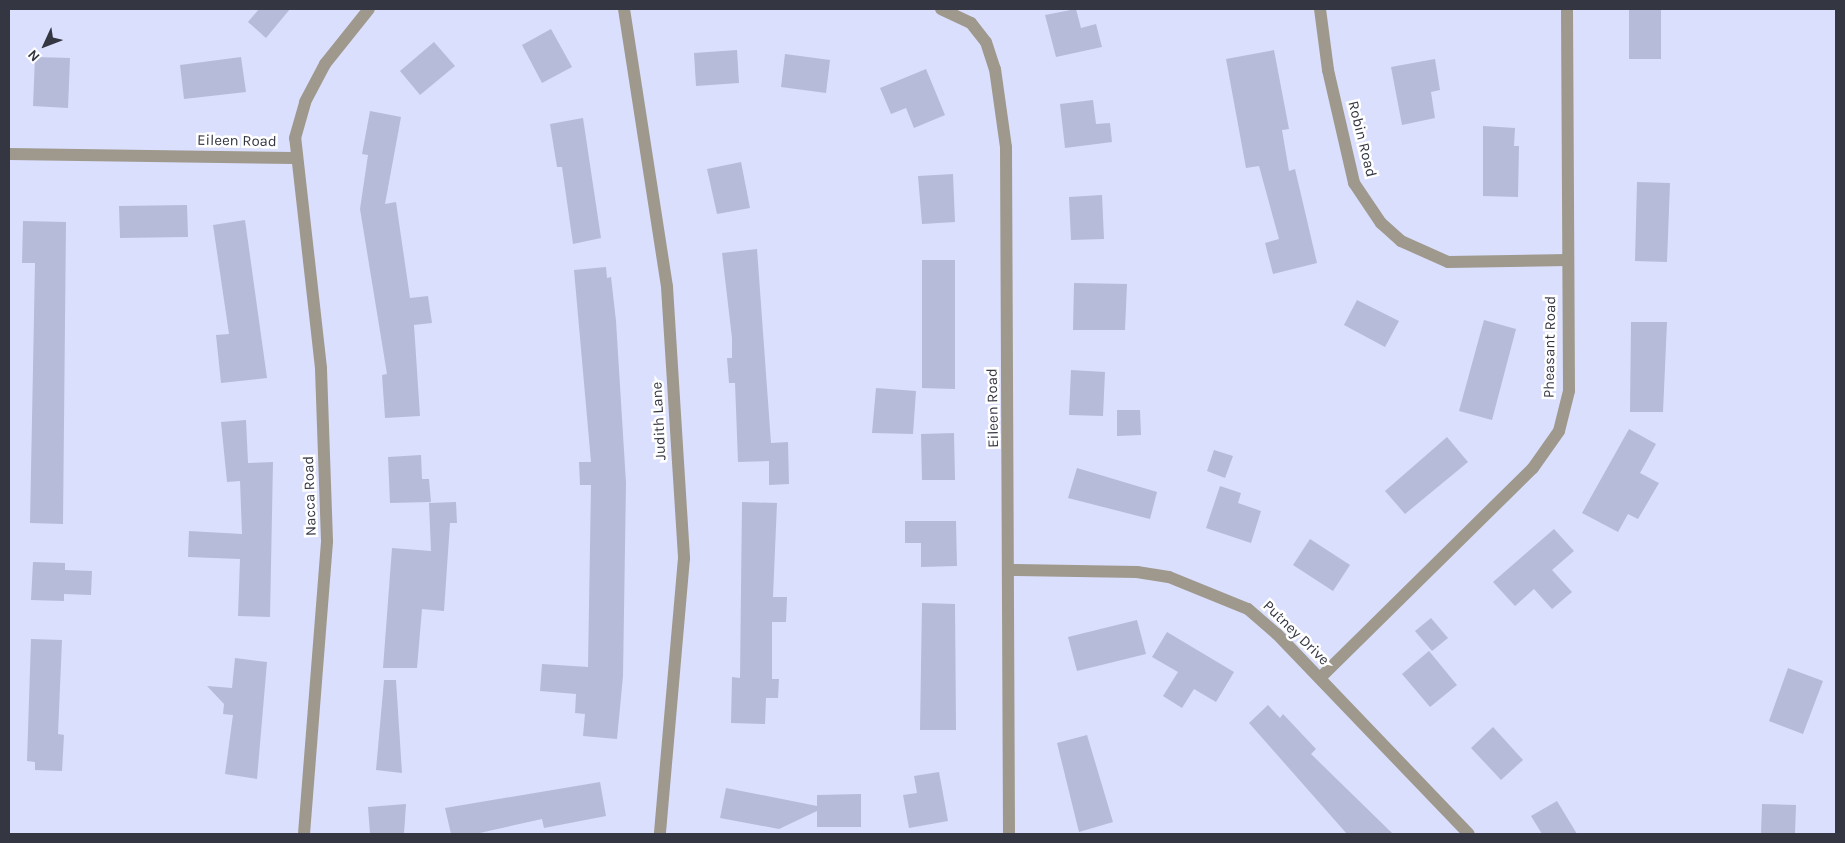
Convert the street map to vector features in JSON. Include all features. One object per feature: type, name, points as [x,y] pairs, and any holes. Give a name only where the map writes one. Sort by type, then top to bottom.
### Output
[{"type":"street","name":"Eileen Road","points":[[9,154],[294,158],[298,121],[313,85],[369,9]]},
{"type":"street","name":"Judith Lane","points":[[624,9],[667,287],[684,558],[660,834]]},
{"type":"street","name":"Eileen Road","points":[[941,9],[971,24],[986,42],[1002,112],[1006,147],[1011,570],[1009,834]]},
{"type":"street","name":"Robin Road","points":[[1320,9],[1328,70],[1354,183],[1381,223],[1401,241],[1448,262],[1568,260]]},
{"type":"street","name":"Pheasant Road","points":[[1320,678],[1534,468],[1555,438],[1569,391],[1567,9]]},
{"type":"street","name":"Nacca Road","points":[[294,158],[322,368],[327,541],[304,834]]},
{"type":"street","name":"Putney Drive","points":[[1011,570],[1137,572],[1214,592],[1261,619],[1469,834]]},
{"type":"building","points":[[259,9],[290,9],[266,38],[248,22]]},
{"type":"building","points":[[1076,9],[1081,28],[1096,24],[1102,47],[1056,57],[1045,15]]},
{"type":"building","points":[[1629,9],[1661,9],[1661,59],[1629,59]]},
{"type":"building","points":[[551,29],[572,67],[542,83],[522,45]]},
{"type":"building","points":[[434,42],[455,66],[420,95],[400,71]]},
{"type":"building","points":[[737,50],[739,83],[696,86],[694,53]]},
{"type":"building","points":[[1274,50],[1289,129],[1282,130],[1289,171],[1295,169],[1317,263],[1273,274],[1265,243],[1279,239],[1259,166],[1246,168],[1226,59]]},
{"type":"building","points":[[785,54],[830,60],[826,93],[781,87]]},
{"type":"building","points":[[35,57],[70,58],[68,108],[33,106]]},
{"type":"building","points":[[241,57],[246,92],[184,99],[180,65]]},
{"type":"building","points":[[1435,59],[1440,90],[1431,92],[1435,118],[1402,125],[1391,67]]},
{"type":"building","points":[[926,69],[945,115],[914,128],[906,108],[891,114],[880,88]]},
{"type":"building","points":[[1093,100],[1096,124],[1110,123],[1112,142],[1065,148],[1060,104]]},
{"type":"building","points":[[370,111],[401,117],[385,204],[396,202],[410,298],[428,296],[432,323],[414,325],[420,416],[385,418],[382,375],[387,374],[360,209],[368,155],[362,154]]},
{"type":"building","points":[[583,118],[601,238],[573,244],[562,167],[557,167],[550,124]]},
{"type":"building","points":[[1483,126],[1515,128],[1514,146],[1519,146],[1518,197],[1483,196]]},
{"type":"building","points":[[741,162],[750,208],[717,214],[707,169]]},
{"type":"building","points":[[953,174],[955,222],[922,224],[918,176]]},
{"type":"building","points":[[1637,182],[1670,183],[1667,262],[1635,261]]},
{"type":"building","points":[[1102,195],[1104,239],[1071,240],[1069,197]]},
{"type":"building","points":[[187,205],[188,237],[120,238],[119,206]]},
{"type":"building","points":[[245,220],[267,378],[221,383],[216,335],[229,334],[213,225]]},
{"type":"building","points":[[23,221],[66,222],[63,524],[30,523],[35,263],[22,263]]},
{"type":"building","points":[[757,249],[771,443],[788,442],[789,484],[769,485],[769,461],[738,462],[735,383],[729,383],[727,358],[732,358],[732,338],[722,253]]},
{"type":"building","points":[[922,260],[955,260],[955,389],[922,388]]},
{"type":"building","points":[[606,267],[607,278],[611,277],[616,321],[626,483],[623,676],[617,739],[583,736],[585,714],[575,713],[576,694],[540,691],[542,664],[588,667],[591,485],[580,485],[579,462],[591,462],[574,270]]},
{"type":"building","points":[[1074,283],[1127,284],[1125,330],[1073,330]]},
{"type":"building","points":[[1357,300],[1399,321],[1385,347],[1344,325]]},
{"type":"building","points":[[1484,320],[1516,329],[1492,420],[1459,411]]},
{"type":"building","points":[[1631,322],[1667,322],[1663,412],[1630,412]]},
{"type":"building","points":[[1071,370],[1105,372],[1103,416],[1069,415]]},
{"type":"building","points":[[876,388],[916,391],[913,434],[872,433]]},
{"type":"building","points":[[1117,410],[1140,410],[1141,435],[1117,436]]},
{"type":"building","points":[[246,420],[248,463],[273,462],[270,617],[238,616],[240,559],[188,557],[189,531],[242,534],[240,481],[227,482],[221,422]]},
{"type":"building","points":[[1629,429],[1656,444],[1640,473],[1659,483],[1638,519],[1628,514],[1618,532],[1582,513]]},
{"type":"building","points":[[954,433],[955,480],[922,480],[921,434]]},
{"type":"building","points":[[1447,437],[1468,462],[1405,514],[1385,491]]},
{"type":"building","points":[[1214,450],[1233,456],[1225,478],[1207,471]]},
{"type":"building","points":[[421,455],[422,479],[429,479],[431,502],[390,503],[388,457]]},
{"type":"building","points":[[1077,468],[1157,492],[1150,519],[1068,498]]},
{"type":"building","points":[[1220,486],[1241,493],[1238,503],[1261,511],[1251,543],[1206,528]]},
{"type":"building","points":[[456,502],[457,523],[450,523],[444,611],[422,609],[417,668],[383,668],[392,548],[431,551],[429,503]]},
{"type":"building","points":[[742,502],[777,503],[773,597],[787,597],[786,622],[772,622],[772,679],[779,679],[778,698],[766,698],[765,724],[731,723],[732,677],[740,678]]},
{"type":"building","points":[[905,521],[956,521],[957,566],[921,567],[921,543],[905,543]]},
{"type":"building","points":[[1554,529],[1574,551],[1552,570],[1572,592],[1552,609],[1534,589],[1515,606],[1493,582]]},
{"type":"building","points":[[1310,539],[1350,565],[1333,591],[1293,565]]},
{"type":"building","points":[[33,562],[65,563],[65,570],[92,571],[91,595],[64,594],[64,601],[31,600]]},
{"type":"building","points":[[922,603],[955,604],[956,730],[920,730]]},
{"type":"building","points":[[1431,618],[1448,638],[1432,651],[1415,631]]},
{"type":"building","points":[[1137,620],[1146,654],[1077,671],[1068,637]]},
{"type":"building","points":[[1167,632],[1234,672],[1216,702],[1194,689],[1182,708],[1163,696],[1178,672],[1152,657]]},
{"type":"building","points":[[31,639],[62,640],[58,734],[64,735],[62,771],[35,770],[35,762],[27,761]]},
{"type":"building","points":[[1429,651],[1457,685],[1430,707],[1402,674]]},
{"type":"building","points":[[235,658],[267,662],[257,779],[225,774],[233,715],[223,714],[224,704],[207,686],[232,688]]},
{"type":"building","points":[[1788,668],[1823,681],[1803,734],[1769,721]]},
{"type":"building","points":[[384,680],[396,680],[402,773],[376,770]]},
{"type":"building","points":[[1268,705],[1280,718],[1283,714],[1316,749],[1311,754],[1393,834],[1347,834],[1249,723]]},
{"type":"building","points":[[1493,727],[1523,760],[1501,780],[1471,748]]},
{"type":"building","points":[[1087,735],[1113,822],[1079,832],[1057,743]]},
{"type":"building","points":[[939,772],[948,821],[909,828],[903,795],[917,793],[914,776]]},
{"type":"building","points":[[600,782],[606,816],[544,828],[542,819],[475,834],[451,834],[445,808]]},
{"type":"building","points":[[726,788],[817,806],[817,795],[861,794],[861,827],[817,827],[817,811],[779,829],[720,818]]},
{"type":"building","points":[[1557,801],[1577,834],[1542,834],[1531,816]]},
{"type":"building","points":[[406,804],[404,834],[370,834],[368,807]]},
{"type":"building","points":[[1762,804],[1796,805],[1795,834],[1761,834]]}]
